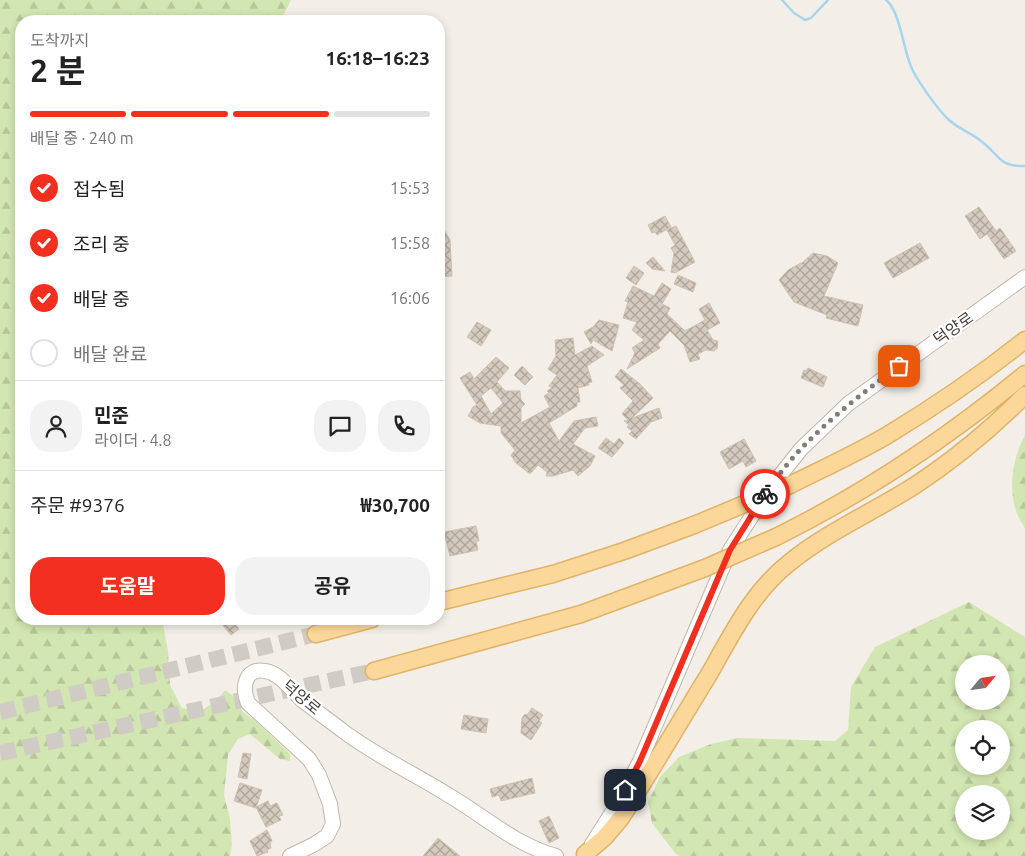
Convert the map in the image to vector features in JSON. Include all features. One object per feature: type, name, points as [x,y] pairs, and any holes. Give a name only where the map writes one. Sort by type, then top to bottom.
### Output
[{"type":"main road","points":[[445,601],[553,574],[624,551],[694,525],[790,485],[853,454],[886,435],[960,388],[1025,340]]},
{"type":"main road","points":[[374,672],[574,617],[705,568],[776,538],[842,503],[901,466],[980,410],[1025,374]]},
{"type":"main road","points":[[584,855],[604,838],[621,818],[756,596],[768,583],[788,563],[914,486],[955,457],[1025,395]]},
{"type":"main road","points":[[316,634],[350,625]]},
{"type":"street","name":"덕양로","points":[[584,855],[633,777],[730,550],[770,488],[801,449],[848,404],[1025,277]]},
{"type":"street","name":"덕양로","points":[[290,856],[313,846],[327,836],[333,824],[333,816],[326,791],[314,766],[248,703],[245,695],[246,680],[251,674],[259,670],[277,677],[304,701],[358,742],[451,796],[518,841],[535,850],[556,856]]},
{"type":"green space","points":[[0,0],[291,0],[284,15],[15,15],[15,625],[163,625],[168,651],[170,685],[182,708],[199,712],[216,701],[225,690],[232,695],[243,712],[257,722],[290,754],[290,761],[280,759],[250,734],[238,739],[228,755],[224,795],[230,819],[232,845],[230,856],[0,856]]},
{"type":"green space","points":[[1025,435],[1025,528],[1016,511],[1012,482],[1017,453]]},
{"type":"green space","points":[[969,602],[1025,637],[1025,856],[679,856],[675,853],[652,823],[648,802],[660,777],[679,757],[711,744],[737,738],[835,741],[848,730],[851,687],[875,647]]},
{"type":"building","points":[[979,207],[996,231],[1000,228],[1016,251],[1004,259],[987,234],[980,239],[965,216]]},
{"type":"building","points":[[665,216],[671,227],[657,235],[655,232],[652,233],[648,225]]},
{"type":"building","points":[[676,226],[695,262],[675,273],[671,272],[674,253],[671,248],[675,245],[667,230]]},
{"type":"building","points":[[445,231],[450,240],[452,276],[445,277]]},
{"type":"building","points":[[920,243],[929,258],[893,278],[884,263]]},
{"type":"building","points":[[813,253],[827,256],[838,263],[824,296],[863,305],[858,326],[826,318],[827,315],[794,302],[779,280],[788,270],[803,262]]},
{"type":"building","points":[[653,257],[665,271],[652,269],[646,263]]},
{"type":"building","points":[[634,266],[644,273],[636,285],[626,278]]},
{"type":"building","points":[[678,275],[696,283],[693,292],[674,284]]},
{"type":"building","points":[[662,283],[671,289],[662,304],[670,308],[667,314],[685,331],[705,320],[699,309],[709,303],[720,323],[707,330],[713,340],[718,341],[717,349],[714,351],[706,350],[698,354],[700,359],[690,362],[684,345],[670,331],[658,344],[660,348],[627,369],[635,353],[632,348],[644,340],[632,330],[637,322],[623,318],[628,302],[625,301],[633,286],[654,296]]},
{"type":"building","points":[[599,320],[619,325],[612,351],[593,340],[591,344],[584,332],[593,327]]},
{"type":"building","points":[[477,322],[491,330],[481,346],[467,337]]},
{"type":"building","points":[[573,338],[575,355],[592,346],[604,355],[587,366],[592,382],[588,383],[589,385],[578,388],[580,402],[577,402],[577,406],[549,423],[559,441],[574,421],[596,417],[598,426],[585,428],[573,444],[595,456],[590,466],[578,476],[573,470],[553,476],[546,476],[547,472],[538,465],[530,474],[516,463],[511,455],[515,450],[501,433],[501,426],[480,423],[468,416],[473,407],[477,405],[460,378],[470,372],[474,379],[496,357],[509,368],[497,382],[505,391],[520,391],[521,400],[525,404],[521,408],[521,423],[550,407],[544,396],[549,393],[547,391],[552,388],[549,386],[557,375],[548,369],[556,356],[555,340]],"holes":[[[491,388],[503,403],[491,414],[481,396]]]},
{"type":"building","points":[[522,366],[533,377],[525,385],[514,375]]},
{"type":"building","points":[[808,368],[827,377],[823,387],[801,378],[804,370],[806,371]]},
{"type":"building","points":[[621,369],[640,384],[653,398],[632,418],[659,408],[662,418],[651,422],[636,439],[629,434],[632,431],[627,427],[629,425],[624,421],[628,420],[622,414],[633,401],[620,388],[624,385],[615,377]]},
{"type":"building","points":[[606,438],[614,444],[619,438],[624,443],[612,457],[598,448]]},
{"type":"building","points":[[744,439],[756,461],[746,467],[743,461],[729,469],[720,452]]},
{"type":"building","points":[[476,526],[479,541],[476,541],[478,550],[450,556],[445,532]]},
{"type":"building","points":[[223,625],[236,625],[239,629],[231,635]]},
{"type":"building","points":[[532,708],[543,715],[539,721],[542,723],[531,740],[521,733],[522,718]]},
{"type":"building","points":[[464,715],[488,719],[486,733],[461,729]]},
{"type":"building","points":[[243,753],[251,754],[247,779],[238,777]]},
{"type":"building","points":[[532,778],[535,793],[501,801],[499,795],[492,797],[490,789]]},
{"type":"building","points":[[240,783],[262,790],[256,808],[234,801]]},
{"type":"building","points":[[268,801],[270,806],[277,803],[283,815],[279,816],[281,820],[266,827],[256,807]]},
{"type":"building","points":[[549,816],[559,838],[549,843],[539,821]]},
{"type":"building","points":[[267,830],[272,841],[270,842],[271,848],[267,850],[268,852],[257,856],[250,841]]},
{"type":"building","points":[[438,838],[460,856],[423,856]]},
{"type":"waterway","points":[[782,0],[794,13],[805,20],[811,18],[828,0]]},
{"type":"waterway","points":[[886,0],[895,13],[913,71],[945,116],[981,141],[1004,162],[1016,166],[1025,166]]},
{"type":"tunnel","points":[[0,712],[316,634]]},
{"type":"tunnel","points":[[0,753],[374,671]]},
{"type":"way so far","points":[[765,494],[801,449],[832,418],[899,366]]},
{"type":"route","points":[[625,790],[640,761],[730,550],[765,494]]}]
